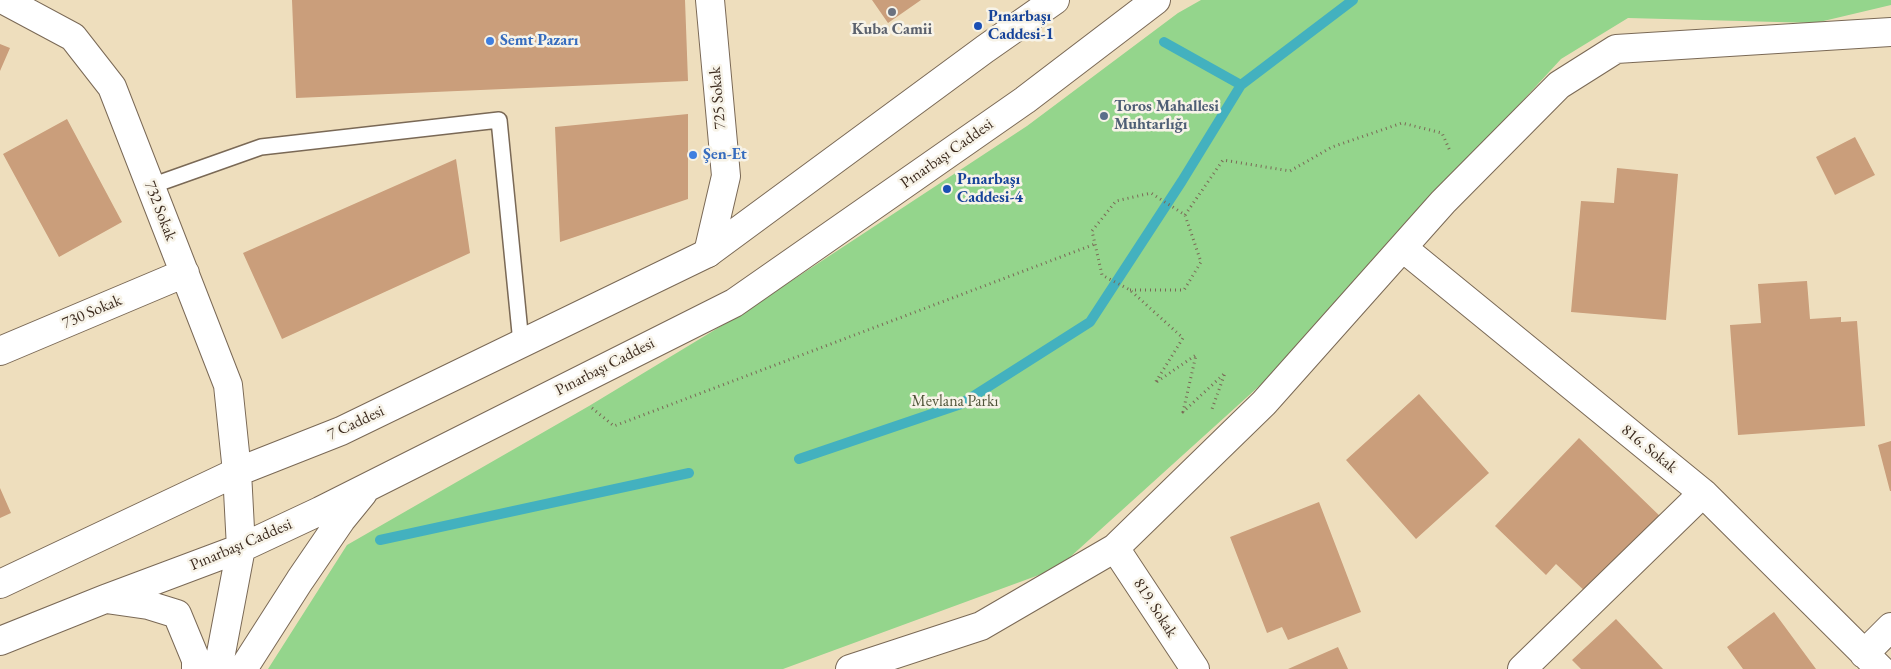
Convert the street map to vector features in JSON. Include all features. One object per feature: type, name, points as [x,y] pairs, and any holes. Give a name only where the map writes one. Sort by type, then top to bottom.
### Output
[{"type":"street","name":"732 Sokak","points":[[4,0],[73,37],[112,87],[228,385],[241,548],[218,669]]},
{"type":"street","name":"725 Sokak","points":[[708,254],[726,176],[710,0]]},
{"type":"street","points":[[708,254],[1055,0]]},
{"type":"street","name":"Pınarbaşı Caddesi","points":[[0,642],[104,599],[241,548],[734,303],[1025,100],[1156,0]]},
{"type":"street","points":[[850,669],[981,626],[1115,548],[1264,403],[1464,181],[1559,85],[1616,48],[1891,32]]},
{"type":"street","name":"816. Sokak","points":[[1403,248],[1703,493],[1872,661]]},
{"type":"street","name":"7 Caddesi","points":[[0,584],[236,472],[341,431],[708,254]]},
{"type":"street","name":"730 Sokak","points":[[0,351],[185,274]]},
{"type":"street","points":[[243,669],[300,580],[341,520],[368,486]]},
{"type":"street","points":[[1522,669],[1703,493]]},
{"type":"street","name":"819. Sokak","points":[[1115,548],[1195,669]]},
{"type":"street","points":[[104,599],[148,605],[177,614],[196,660],[196,669]]},
{"type":"street","points":[[1872,661],[1891,627]]},
{"type":"lane","points":[[151,186],[261,147],[499,120],[521,343]]},
{"type":"path","points":[[1185,215],[1223,160],[1290,171],[1332,147],[1402,123],[1442,133],[1464,181]]},
{"type":"path","points":[[1130,290],[1184,290],[1201,262],[1185,215],[1151,193],[1116,201],[1092,231],[1102,275],[1130,290],[1183,338],[1155,382],[1196,355],[1183,412],[1225,373],[1212,410]]},
{"type":"path","points":[[589,406],[614,426],[1095,244]]},
{"type":"green space","name":"Mevlana Parkı","points":[[1201,0],[1891,0],[1891,5],[1815,23],[1628,18],[1561,59],[1267,379],[1058,568],[783,669],[268,669],[347,545],[589,406],[741,314],[1027,126],[1178,13]]},
{"type":"building","name":"Semt Pazarı","points":[[292,0],[685,0],[688,81],[296,98]]},
{"type":"building","name":"Kuba Camii","points":[[872,0],[921,0],[888,23]]},
{"type":"building","points":[[0,44],[10,48],[0,71]]},
{"type":"building","points":[[688,114],[688,199],[560,242],[555,127]]},
{"type":"building","points":[[67,119],[122,222],[59,257],[3,154]]},
{"type":"building","points":[[1855,137],[1875,175],[1835,195],[1816,157]]},
{"type":"building","points":[[456,159],[470,253],[282,339],[243,253]]},
{"type":"building","points":[[1617,168],[1678,174],[1666,320],[1571,312],[1581,201],[1614,203]]},
{"type":"building","points":[[1807,281],[1810,319],[1841,317],[1841,322],[1857,321],[1865,426],[1738,435],[1730,325],[1761,323],[1758,284]]},
{"type":"building","points":[[1419,394],[1489,473],[1416,539],[1346,460]]},
{"type":"building","points":[[1579,438],[1663,519],[1589,595],[1556,564],[1546,575],[1495,526]]},
{"type":"building","points":[[1891,441],[1891,491],[1890,491],[1878,445]]},
{"type":"building","points":[[0,488],[11,513],[0,518]]},
{"type":"building","points":[[1319,502],[1361,612],[1288,640],[1282,627],[1267,633],[1230,537]]},
{"type":"building","points":[[1774,612],[1816,669],[1743,669],[1727,647]]},
{"type":"building","points":[[1616,619],[1663,669],[1581,669],[1572,660]]},
{"type":"building","points":[[1338,647],[1348,669],[1288,669]]},
{"type":"waterway","points":[[799,459],[961,404],[1090,322],[1182,181],[1241,85],[1353,0]]},
{"type":"waterway","points":[[1164,42],[1241,85]]},
{"type":"waterway","points":[[380,540],[689,473]]},
{"type":"place","name":"Kuba Camii","points":[[892,12]]},
{"type":"place","name":"Pınarbaşı Caddesi-1","points":[[978,26]]},
{"type":"place","name":"Semt Pazarı","points":[[490,41]]},
{"type":"place","name":"Toros Mahallesi Muhtarlığı","points":[[1104,116]]},
{"type":"place","name":"Şen-Et","points":[[693,155]]},
{"type":"place","name":"Pınarbaşı Caddesi-4","points":[[947,189]]}]
